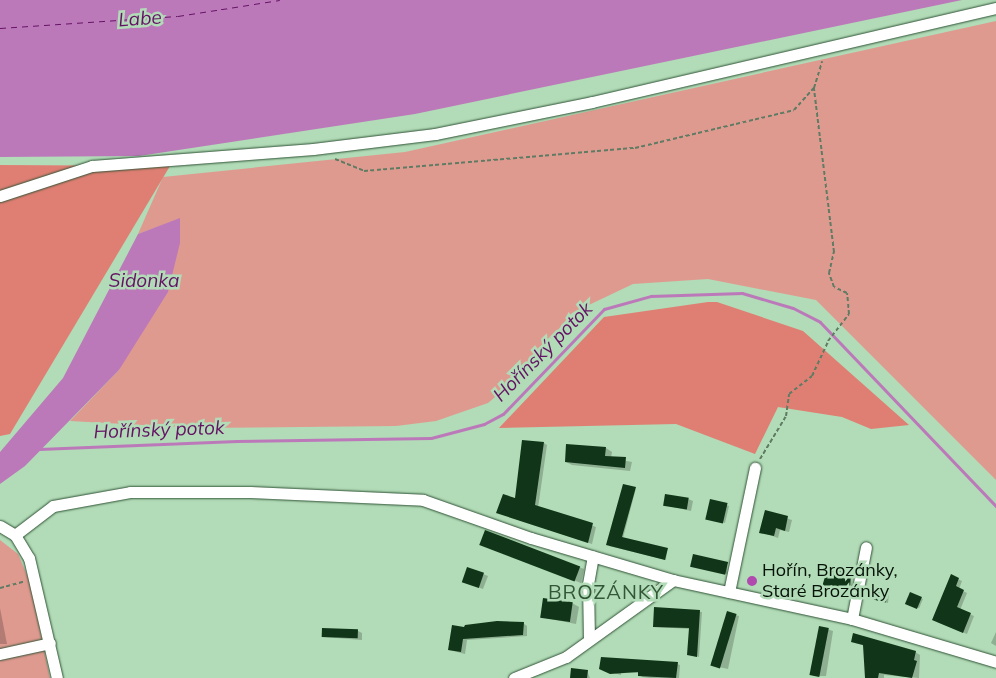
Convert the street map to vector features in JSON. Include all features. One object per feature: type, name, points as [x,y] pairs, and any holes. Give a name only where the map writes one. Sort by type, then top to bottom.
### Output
[{"type":"street","points":[[0,196],[92,166],[293,151],[435,134],[592,102],[826,46],[996,8]]},
{"type":"street","points":[[729,592],[755,468]]},
{"type":"street","points":[[15,535],[53,506],[130,492],[250,492],[423,500],[593,556],[674,580],[852,619],[996,662]]},
{"type":"street","points":[[0,526],[15,535],[29,558],[57,678]]},
{"type":"street","points":[[852,619],[866,547]]},
{"type":"street","points":[[589,640],[588,584],[593,556]]},
{"type":"street","points":[[514,678],[566,657],[674,580]]},
{"type":"street","points":[[0,654],[50,644]]},
{"type":"path","points":[[755,468],[786,416],[789,394],[812,376],[829,340],[849,314],[848,293],[834,287],[829,273],[834,252],[814,88],[826,46]]},
{"type":"path","points":[[330,156],[364,171],[635,148],[794,110],[814,88]]},
{"type":"path","points":[[0,588],[35,578]]},
{"type":"shaded area","points":[[996,21],[996,480],[816,300],[708,279],[633,284],[572,313],[520,376],[488,403],[436,421],[396,426],[197,428],[70,421],[119,370],[180,219],[138,234],[163,177],[405,152]]},
{"type":"shaded area","points":[[0,165],[170,166],[10,434],[0,436]]},
{"type":"shaded area","points":[[717,302],[803,331],[909,425],[871,429],[842,417],[778,407],[755,454],[676,424],[499,428],[604,317]]},
{"type":"shaded area","points":[[0,540],[18,554],[30,582],[50,678],[0,678]]},
{"type":"water","name":"Labe","points":[[0,0],[962,0],[415,114],[139,156],[0,157]]},
{"type":"water","name":"Sidonka","points":[[180,218],[180,243],[168,292],[119,370],[25,466],[0,484],[0,452],[63,378],[138,234]]},
{"type":"building","points":[[522,440],[544,442],[535,505],[593,523],[588,543],[496,513],[503,494],[515,498]]},
{"type":"building","points":[[566,444],[606,447],[605,456],[626,457],[625,468],[565,462]]},
{"type":"building","points":[[623,484],[636,487],[622,537],[668,548],[665,560],[606,545]]},
{"type":"building","points":[[665,494],[689,498],[687,510],[663,506]]},
{"type":"building","points":[[710,499],[728,503],[723,524],[705,519]]},
{"type":"building","points":[[765,510],[788,516],[785,531],[776,528],[774,536],[759,533]]},
{"type":"building","points":[[485,530],[580,567],[574,581],[479,545]]},
{"type":"building","points":[[693,554],[728,562],[725,575],[690,567]]},
{"type":"building","points":[[828,566],[851,572],[850,588],[847,587],[846,592],[822,587]]},
{"type":"building","points":[[467,567],[484,573],[479,588],[462,582]]},
{"type":"building","points":[[951,574],[959,578],[956,586],[964,590],[957,607],[971,613],[963,633],[932,620]]},
{"type":"building","points":[[877,588],[889,591],[886,603],[874,600]]},
{"type":"building","points":[[910,592],[922,597],[917,609],[905,604]]},
{"type":"building","points":[[543,598],[573,602],[570,622],[540,618]]},
{"type":"building","points":[[654,607],[700,610],[697,657],[687,655],[689,628],[653,627]]},
{"type":"building","points":[[727,611],[737,614],[720,668],[710,666]]},
{"type":"building","points":[[497,621],[524,622],[523,635],[463,639],[461,652],[448,650],[452,625],[464,627],[465,625]]},
{"type":"building","points":[[819,626],[829,628],[819,677],[809,675]]},
{"type":"building","points":[[322,628],[358,629],[358,638],[322,637]]},
{"type":"building","points":[[853,633],[916,651],[914,660],[917,661],[912,678],[879,673],[878,678],[865,678],[863,645],[851,642]]},
{"type":"building","points":[[601,657],[678,662],[676,678],[638,676],[638,672],[610,674],[599,669]]},
{"type":"building","points":[[571,668],[588,670],[587,678],[570,678]]},
{"type":"waterway","name":"Hořínský potok","points":[[39,449],[237,441],[431,438],[484,424],[503,414],[604,309],[651,296],[742,293],[793,308],[820,322],[996,506]]},
{"type":"ferry route","points":[[0,28],[178,16],[280,0]]},
{"type":"place","name":"Hořín, Brozánky, Staré Brozánky","points":[[752,581]]},
{"type":"district","name":"BROZÁNKY","points":[[606,591]]}]
